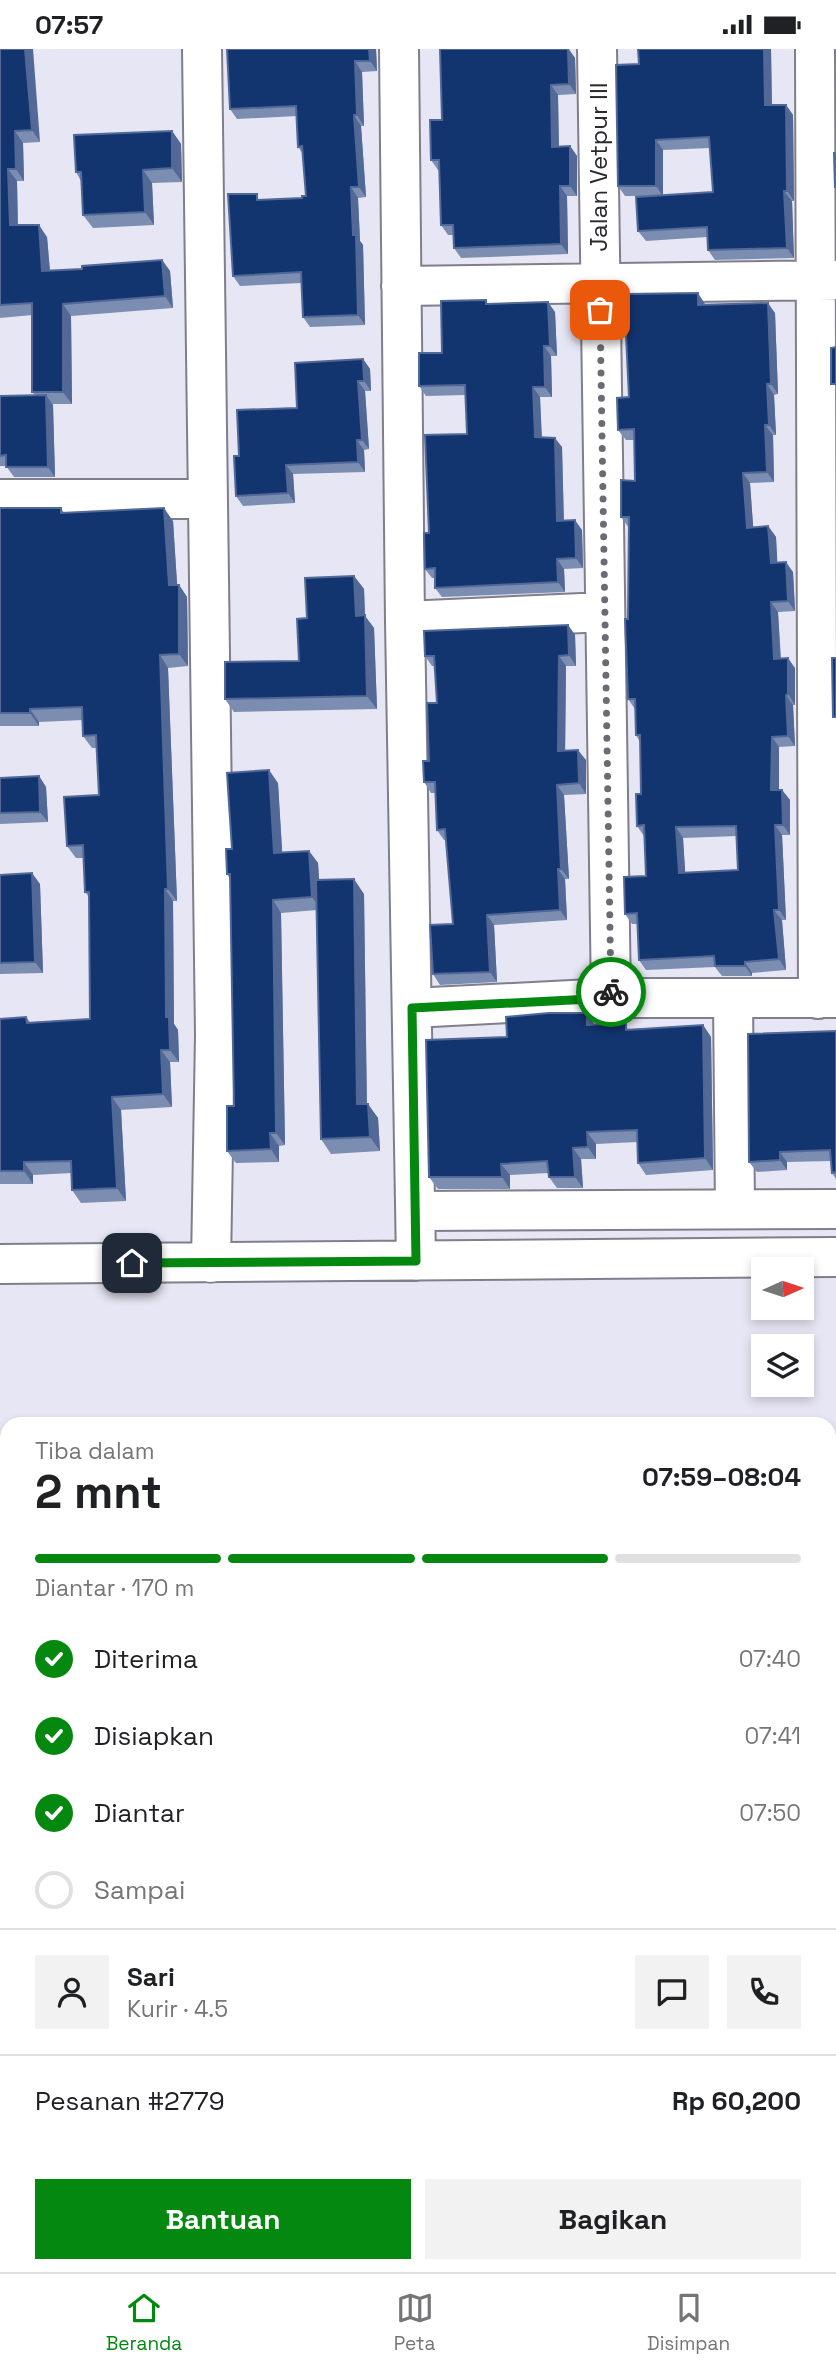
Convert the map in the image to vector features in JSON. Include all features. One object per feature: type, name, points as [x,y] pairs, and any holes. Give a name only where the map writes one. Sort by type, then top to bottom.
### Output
[{"type":"street","points":[[202,49],[215,1035],[211,1263]]},
{"type":"street","points":[[399,49],[416,1261]]},
{"type":"street","name":"Jalan Vetpur III","points":[[597,49],[611,998]]},
{"type":"street","points":[[412,1008],[611,998],[827,999],[826,280],[815,49]]},
{"type":"street","points":[[401,286],[826,280]]},
{"type":"street","points":[[0,499],[207,499]]},
{"type":"street","points":[[405,621],[605,613]]},
{"type":"street","points":[[733,999],[735,1208]]},
{"type":"street","points":[[417,1211],[836,1209]]},
{"type":"street","points":[[0,1264],[836,1257]]},
{"type":"building","points":[[0,49],[25,49],[32,130],[15,131],[16,169],[8,169],[10,225],[39,225],[42,271],[162,260],[165,296],[63,304],[63,392],[32,392],[32,303],[0,305]]},
{"type":"building","points":[[227,49],[369,49],[370,61],[355,61],[357,115],[354,115],[359,187],[351,187],[353,235],[356,235],[358,315],[303,317],[301,272],[233,276],[228,194],[257,194],[257,200],[306,196],[302,146],[298,147],[296,106],[230,109]]},
{"type":"building","points":[[440,49],[568,49],[569,84],[551,85],[552,147],[570,146],[570,186],[560,186],[561,244],[454,248],[453,225],[441,225],[439,160],[431,160],[430,120],[442,120]]},
{"type":"building","points":[[638,49],[764,49],[765,105],[786,105],[787,191],[784,191],[787,248],[708,250],[707,227],[638,231],[636,197],[713,192],[709,137],[656,140],[656,186],[618,186],[616,65],[639,64]]},
{"type":"building","points":[[172,131],[172,168],[143,170],[145,212],[83,215],[81,172],[76,172],[74,135]]},
{"type":"building","points":[[836,153],[836,187],[835,187]]},
{"type":"building","points":[[698,293],[698,305],[768,303],[771,384],[767,384],[769,425],[765,425],[767,472],[743,473],[747,528],[768,526],[771,563],[786,562],[788,601],[771,602],[774,659],[788,658],[788,736],[772,737],[771,790],[782,790],[783,825],[775,825],[779,910],[774,910],[779,959],[745,962],[745,966],[715,966],[714,956],[639,960],[637,913],[625,914],[624,877],[646,876],[644,825],[637,826],[636,794],[641,794],[640,735],[636,735],[635,699],[628,699],[625,619],[628,619],[629,517],[621,517],[621,480],[635,481],[634,429],[618,430],[617,398],[629,397],[624,294]],"holes":[[[736,826],[738,870],[679,873],[676,827]]]},
{"type":"building","points":[[486,300],[486,304],[548,302],[550,346],[544,346],[545,387],[533,387],[535,437],[555,438],[557,521],[575,520],[576,558],[557,559],[558,582],[435,588],[435,568],[425,569],[424,533],[429,533],[425,435],[467,434],[465,385],[419,386],[419,353],[442,353],[441,301]]},
{"type":"building","points":[[836,347],[836,384],[831,384],[831,348]]},
{"type":"building","points":[[363,359],[364,381],[358,381],[362,440],[357,440],[358,462],[286,465],[288,493],[236,496],[234,456],[239,456],[237,410],[297,408],[295,363]]},
{"type":"building","points":[[46,395],[48,467],[6,467],[6,455],[0,456],[0,396]]},
{"type":"building","points":[[0,508],[61,508],[61,513],[164,508],[169,585],[179,585],[179,654],[160,655],[168,889],[165,889],[166,1017],[169,1017],[170,1050],[161,1050],[163,1094],[112,1097],[117,1188],[72,1190],[71,1161],[24,1162],[24,1171],[0,1171],[0,1019],[26,1017],[27,1023],[90,1019],[89,892],[85,892],[83,845],[67,846],[64,797],[99,795],[96,735],[83,736],[82,707],[30,709],[30,713],[0,713]]},
{"type":"building","points":[[354,576],[356,616],[365,615],[367,696],[225,699],[225,662],[299,661],[297,619],[307,618],[305,578]]},
{"type":"building","points":[[568,625],[569,655],[559,656],[558,751],[578,750],[579,783],[557,785],[560,910],[487,915],[490,972],[433,974],[430,925],[453,924],[445,829],[437,830],[435,782],[424,782],[423,761],[429,761],[427,703],[437,703],[434,656],[425,656],[424,631]]},
{"type":"building","points":[[832,658],[836,658],[836,717],[833,717]]},
{"type":"building","points":[[269,770],[274,853],[309,851],[312,897],[273,900],[276,1133],[270,1133],[271,1149],[227,1151],[227,1106],[234,1106],[230,874],[227,874],[226,849],[232,849],[227,773]]},
{"type":"building","points":[[39,776],[40,812],[0,813],[0,778]]},
{"type":"building","points":[[32,873],[35,962],[0,963],[0,875]]},
{"type":"building","points":[[354,879],[357,1104],[368,1104],[370,1137],[321,1139],[316,880]]},
{"type":"building","points":[[587,1013],[587,1025],[626,1023],[626,1030],[703,1025],[705,1158],[638,1163],[637,1130],[587,1132],[588,1147],[573,1148],[575,1177],[549,1177],[547,1161],[501,1164],[502,1177],[429,1177],[426,1040],[507,1037],[506,1017]]},
{"type":"building","points":[[836,1031],[836,1172],[832,1173],[830,1150],[780,1152],[780,1160],[749,1162],[748,1034]]},
{"type":"way so far","points":[[600,310],[611,992]]},
{"type":"route","points":[[132,1263],[416,1261],[412,1008],[611,998],[611,992]]}]
